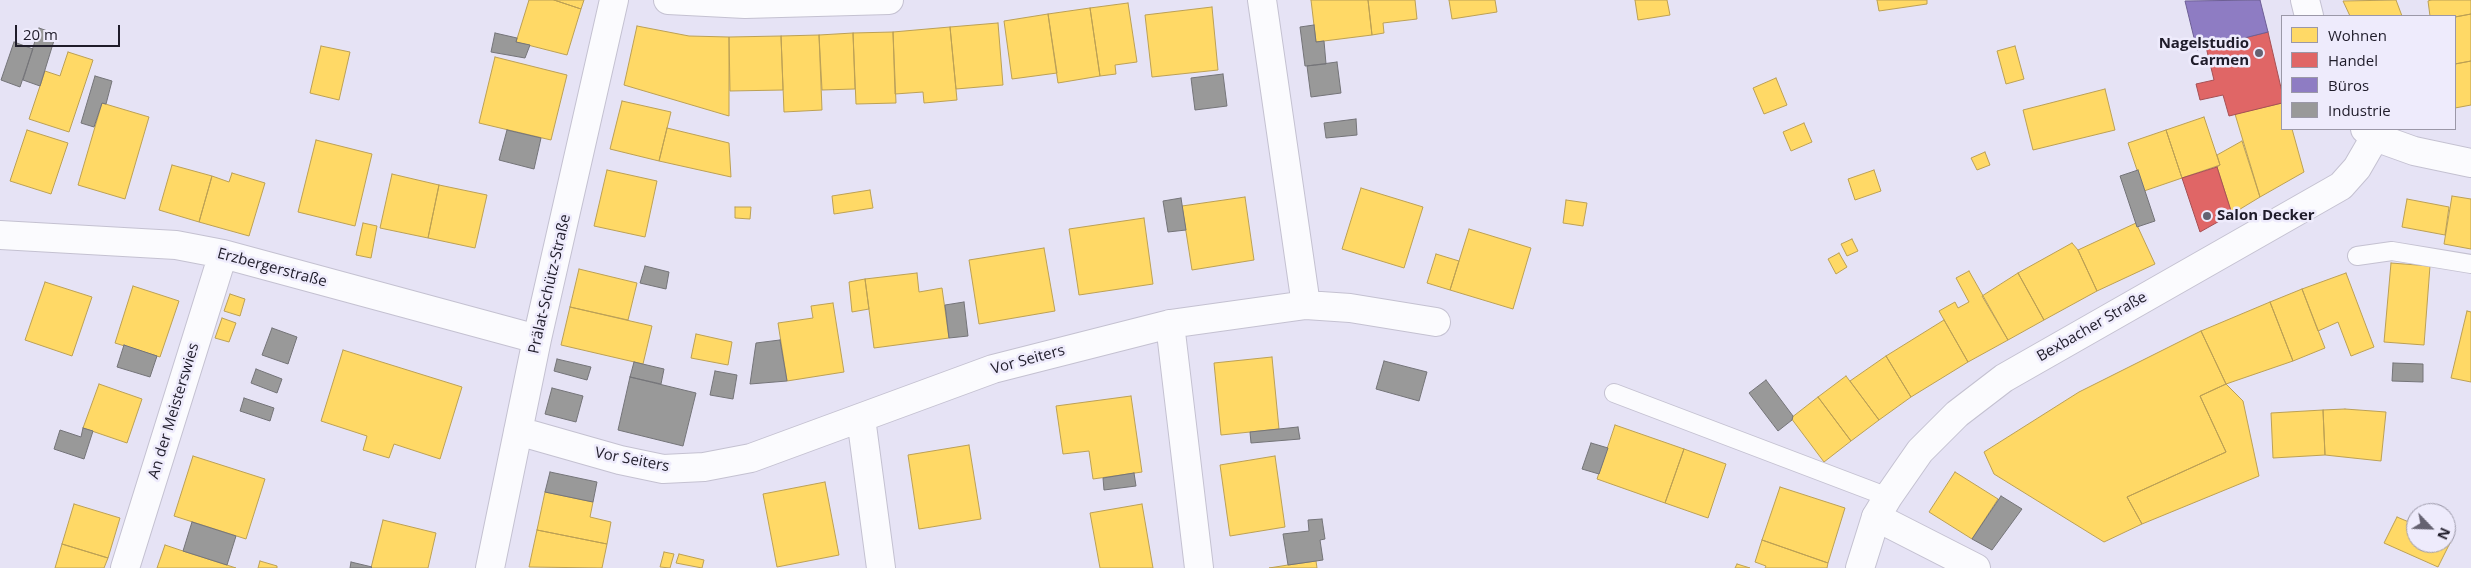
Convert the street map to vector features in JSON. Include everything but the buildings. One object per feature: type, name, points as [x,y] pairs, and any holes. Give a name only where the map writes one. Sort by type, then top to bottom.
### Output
[{"type":"street","name":"Prälat-Schütz-Straße","points":[[490,568],[537,339],[614,0]]},
{"type":"street","points":[[668,0],[745,4],[889,0]]},
{"type":"street","points":[[1262,0],[1306,305]]},
{"type":"street","points":[[2305,0],[2309,15]]},
{"type":"street","points":[[2370,133],[2414,151],[2471,163]]},
{"type":"street","name":"Bexbacher Straße","points":[[1860,568],[1882,507],[1920,451],[1956,414],[2004,378],[2342,186],[2357,168],[2370,133]]},
{"type":"street","name":"Erzbergerstraße","points":[[0,235],[176,244],[222,254],[537,339]]},
{"type":"street","name":"An der Meisterswies","points":[[125,568],[222,254]]},
{"type":"street","name":"Vor Seiters","points":[[518,431],[620,460],[663,469],[704,467],[751,458],[993,368],[1170,324],[1306,305],[1350,308],[1436,322]]},
{"type":"street","points":[[1170,324],[1199,568]]},
{"type":"street","points":[[861,418],[881,568]]},
{"type":"street","points":[[1882,507],[1976,568]]},
{"type":"lane","points":[[2357,256],[2392,251],[2471,264]]},
{"type":"lane","points":[[1614,393],[1882,507]]},
{"type":"place","name":"Nagelstudio Carmen","points":[[2259,53]]},
{"type":"place","name":"Salon Decker","points":[[2207,216]]}]
